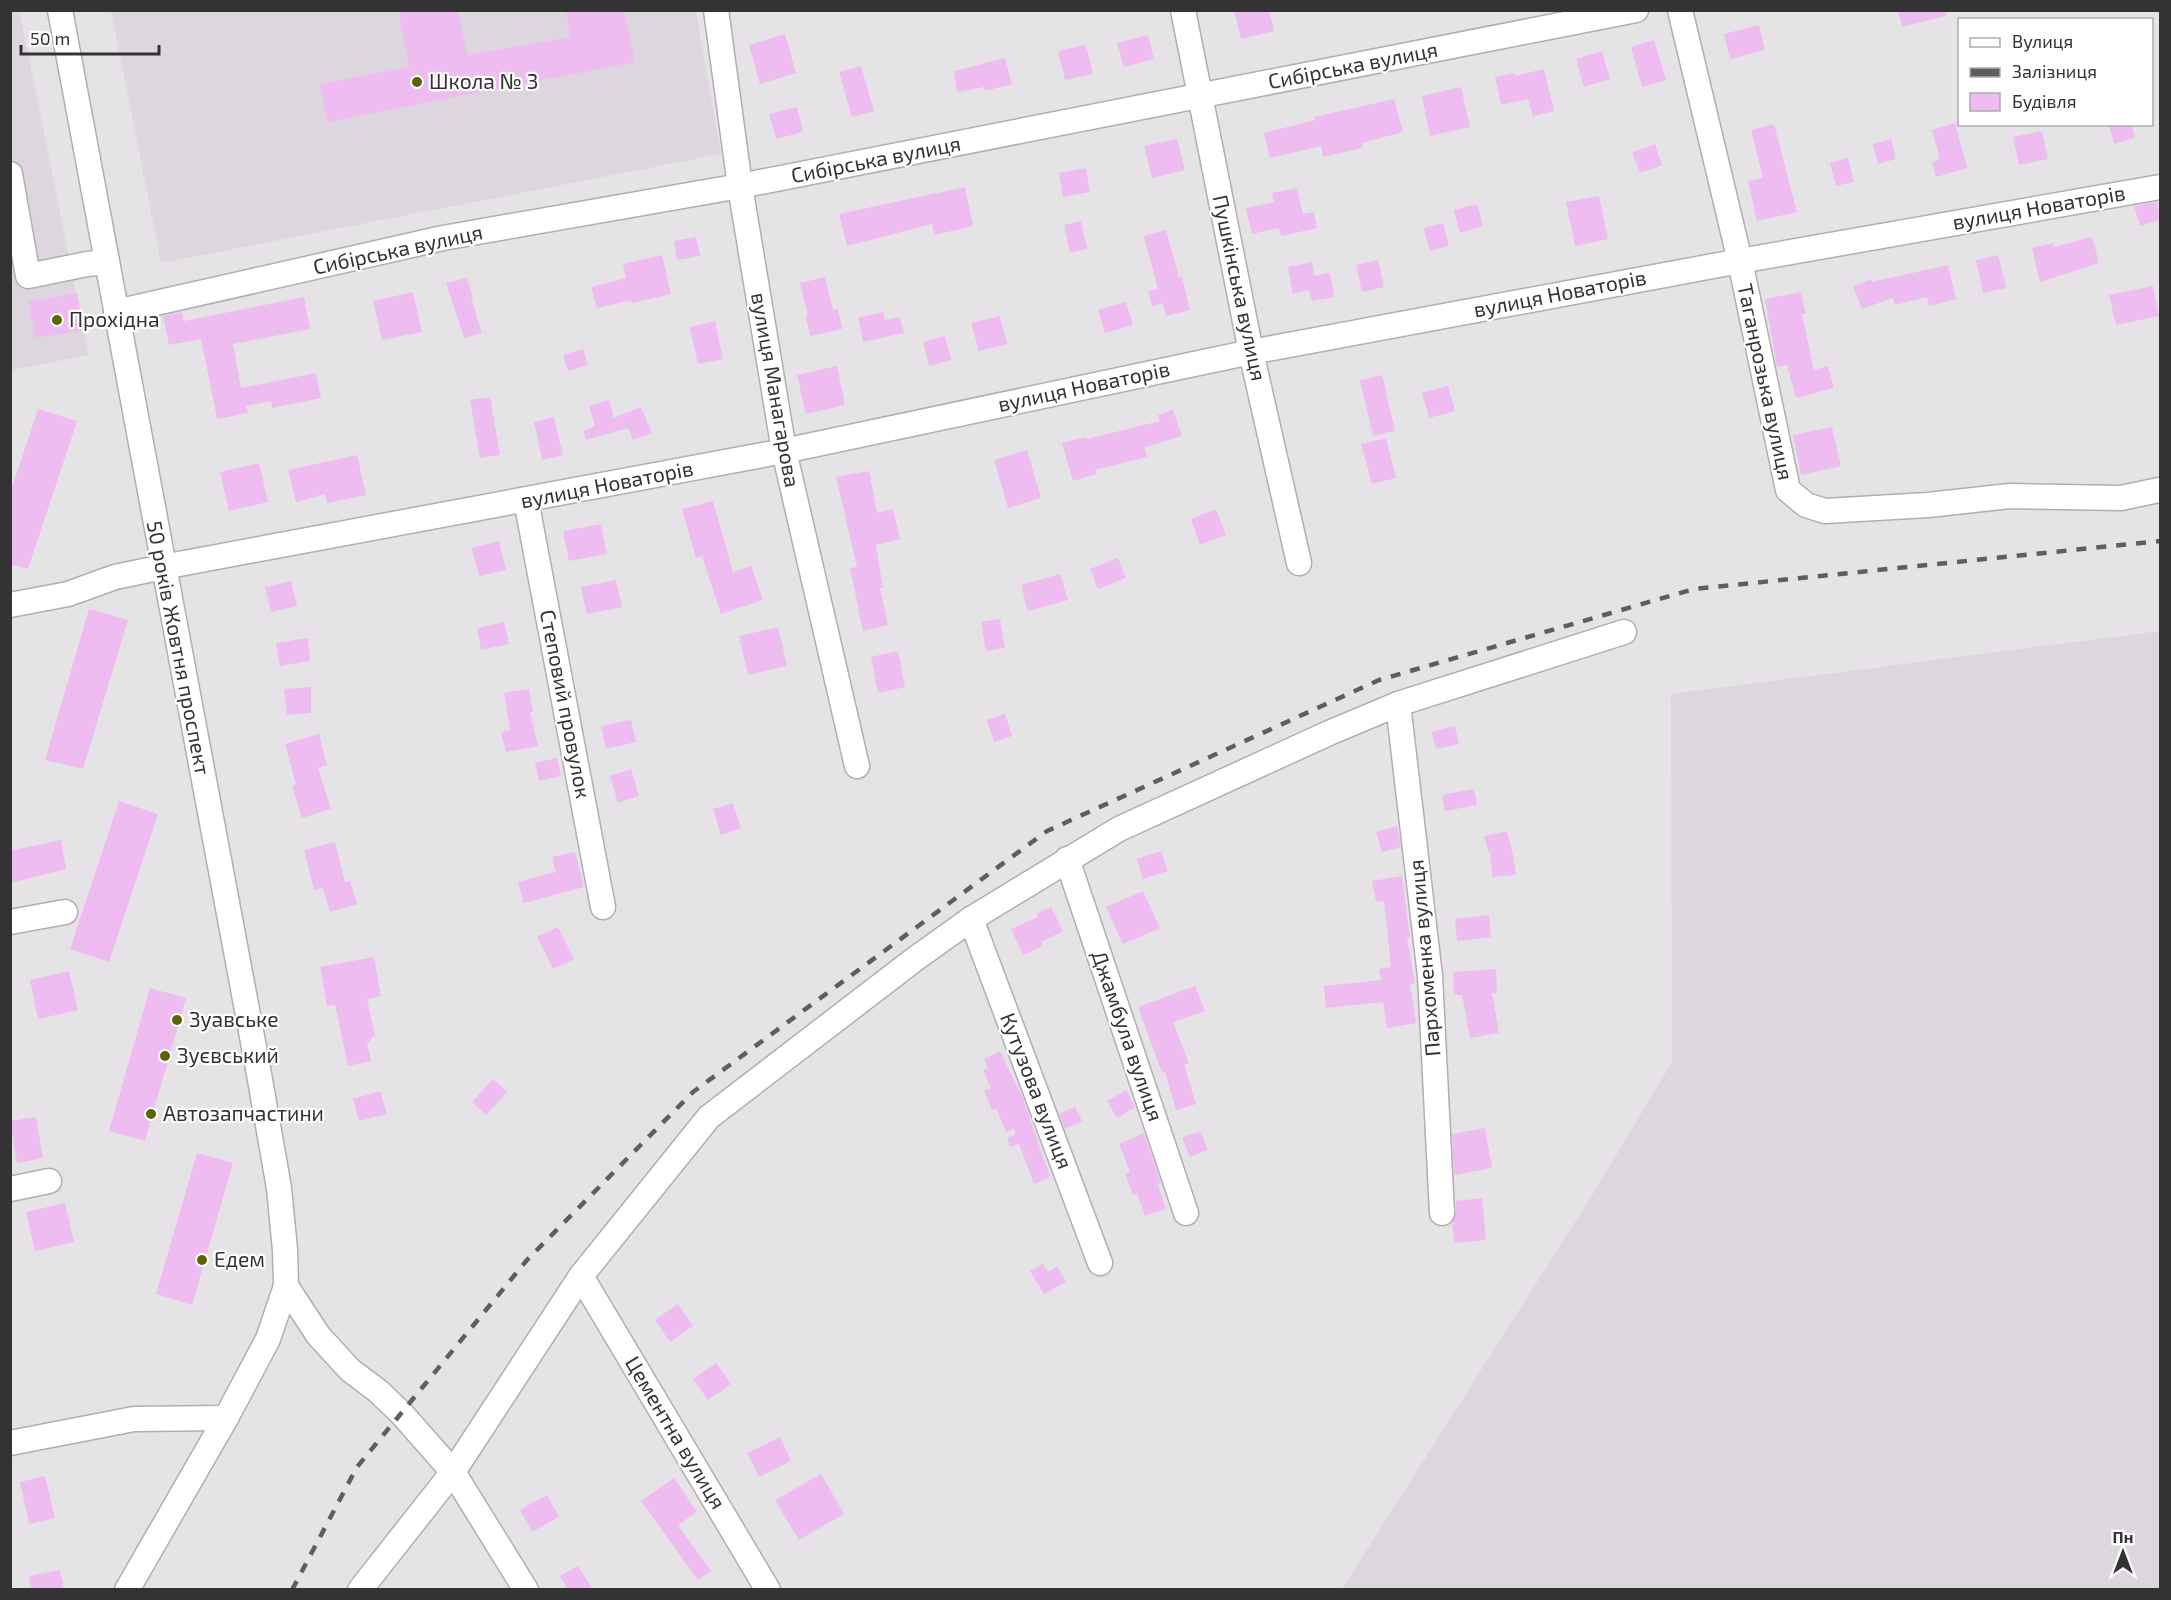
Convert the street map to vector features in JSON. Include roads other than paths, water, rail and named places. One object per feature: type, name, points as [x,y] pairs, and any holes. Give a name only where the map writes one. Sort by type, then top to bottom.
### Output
[{"type":"street","name":"50 років Жовтня проспект","points":[[60,10],[277,1177],[285,1250],[286,1287]]},
{"type":"street","name":"вулиця Манагарова","points":[[716,10],[740,186],[784,451],[857,766]]},
{"type":"street","name":"Пушкінська вулиця","points":[[1183,10],[1251,351],[1299,563]]},
{"type":"street","name":"Сибірська вулиця","points":[[117,312],[443,238],[740,186],[1636,10]]},
{"type":"street","name":"Таганрозька вулиця","points":[[1680,10],[1740,261],[1788,490],[1806,505],[1824,511],[1928,505],[2010,496],[2121,498],[2158,490]]},
{"type":"street","points":[[10,174],[28,276],[107,262]]},
{"type":"street","name":"вулиця Новаторів","points":[[10,605],[68,594],[115,577],[163,567],[784,451],[1251,351],[2160,187]]},
{"type":"street","name":"Степовий провулок","points":[[526,500],[603,907]]},
{"type":"street","points":[[360,1590],[453,1472],[581,1276],[709,1117],[915,959],[971,919],[1119,829],[1398,704],[1624,632]]},
{"type":"street","name":"Пархоменка вулиця","points":[[1398,704],[1430,976],[1442,1214]]},
{"type":"street","name":"Джамбула вулиця","points":[[1067,859],[1186,1213]]},
{"type":"street","points":[[10,922],[65,912]]},
{"type":"street","name":"Кутузова вулиця","points":[[971,919],[1100,1263]]},
{"type":"street","points":[[10,1189],[49,1180]]},
{"type":"street","name":"Цементна вулиця","points":[[581,1276],[768,1590]]},
{"type":"street","points":[[127,1590],[226,1418],[268,1339],[286,1287]]},
{"type":"street","points":[[286,1287],[318,1335],[351,1370],[402,1414],[453,1472],[526,1590]]},
{"type":"street","points":[[10,1443],[134,1419],[226,1418]]},
{"type":"railway","points":[[292,1590],[357,1467],[527,1260],[693,1092],[1047,831],[1379,680],[1694,589],[2160,541]]},
{"type":"place","name":"Школа № 3","points":[[417,82]]},
{"type":"place","name":"Прохідна","points":[[57,320]]},
{"type":"place","name":"Зуавське","points":[[177,1020]]},
{"type":"place","name":"Зуєвський","points":[[165,1056]]},
{"type":"place","name":"Автозапчастини","points":[[151,1114]]},
{"type":"place","name":"Едем","points":[[202,1260]]}]
